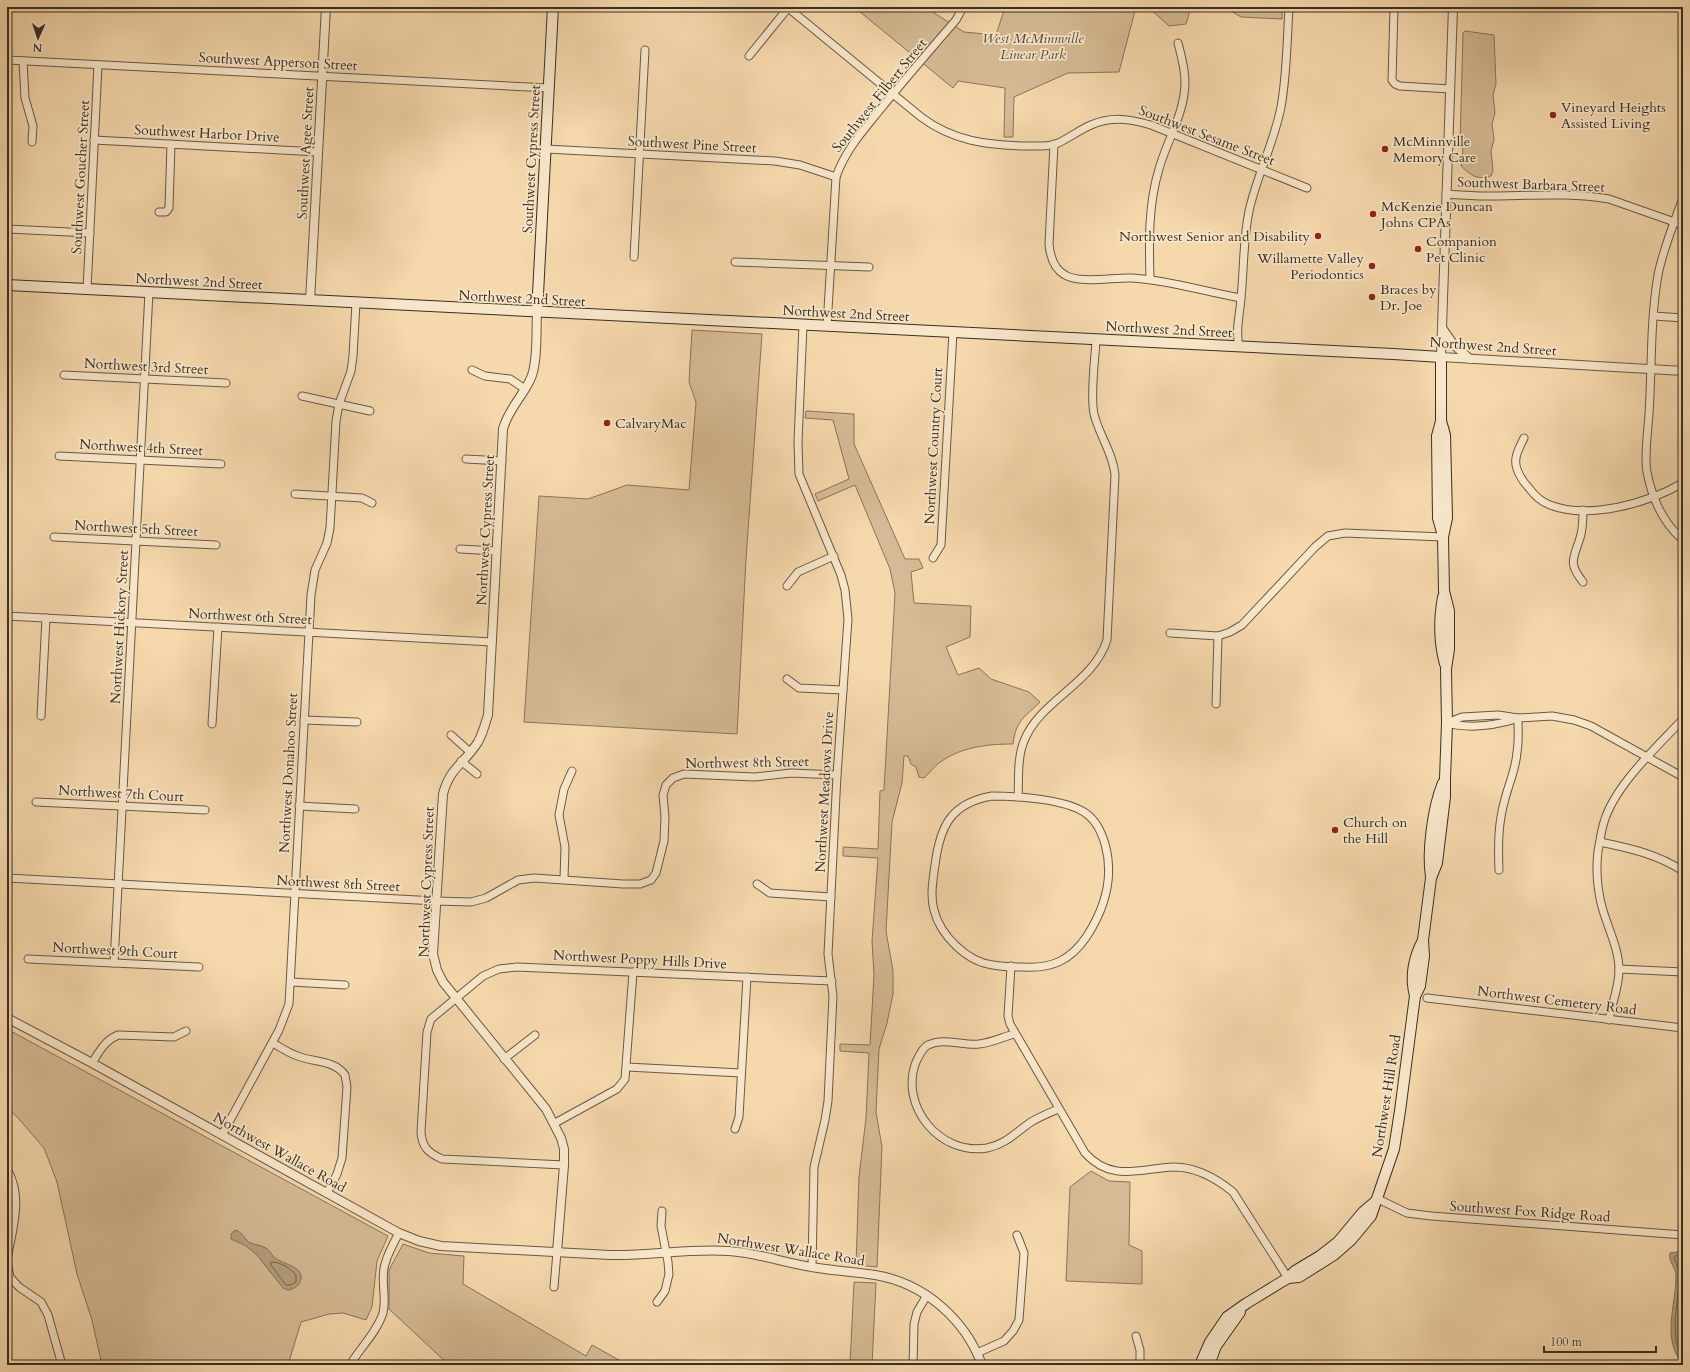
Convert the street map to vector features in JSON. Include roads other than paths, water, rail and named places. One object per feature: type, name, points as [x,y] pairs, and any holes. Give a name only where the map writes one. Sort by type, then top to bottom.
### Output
[{"type":"main road","name":"Southwest Cypress Street","points":[[537,312],[553,7]]},
{"type":"main road","name":"Northwest 2nd Street","points":[[7,285],[1442,357]]},
{"type":"main road","name":"Northwest Hill Road","points":[[1378,1199],[1394,1149],[1415,996],[1412,986],[1416,953],[1423,940],[1431,878],[1429,862],[1435,811],[1437,797],[1445,779],[1447,723],[1446,669],[1441,648],[1440,611],[1444,591],[1443,537],[1438,518],[1437,436],[1441,421],[1442,357]]},
{"type":"main road","points":[[1200,1365],[1216,1332],[1227,1317],[1288,1278],[1295,1271],[1320,1256],[1338,1242],[1363,1212],[1378,1199]]},
{"type":"main road","points":[[1208,1365],[1216,1346],[1247,1303]]},
{"type":"street","name":"Southwest Agee Street","points":[[310,301],[326,7]]},
{"type":"street","name":"Southwest Sesame Street","points":[[787,7],[892,95],[932,125],[959,138],[980,143],[1010,145],[1054,144],[1092,125],[1120,118],[1151,125],[1307,188]]},
{"type":"street","points":[[749,56],[787,7]]},
{"type":"street","name":"Southwest Filbert Street","points":[[827,326],[836,177],[842,161],[850,148],[892,95],[956,20],[963,7]]},
{"type":"street","points":[[1239,346],[1237,337],[1241,298],[1244,238],[1249,209],[1275,133],[1281,106],[1289,7]]},
{"type":"street","points":[[1394,7],[1392,80],[1395,84],[1400,86],[1450,89]]},
{"type":"street","points":[[1442,357],[1453,7]]},
{"type":"street","points":[[1150,279],[1150,224],[1153,196],[1158,170],[1184,99],[1184,68],[1178,43]]},
{"type":"street","points":[[634,257],[645,50]]},
{"type":"street","name":"Southwest Apperson Street","points":[[7,60],[549,88]]},
{"type":"street","points":[[23,61],[25,98],[33,126],[32,142]]},
{"type":"street","name":"Southwest Goucher Street","points":[[87,290],[98,65]]},
{"type":"street","name":"Southwest Harbor Drive","points":[[94,140],[318,152]]},
{"type":"street","points":[[159,212],[166,212],[169,208],[171,144]]},
{"type":"street","points":[[1054,144],[1049,244],[1050,255],[1065,276],[1075,278],[1150,279],[1241,298]]},
{"type":"street","name":"Southwest Pine Street","points":[[546,149],[775,161],[800,165],[836,177]]},
{"type":"street","name":"Southwest Barbara Street","points":[[1446,194],[1486,196],[1600,197],[1683,225]]},
{"type":"street","points":[[1683,198],[1658,275],[1654,316],[1646,470],[1653,498],[1674,532],[1683,540]]},
{"type":"street","points":[[7,229],[90,234]]},
{"type":"street","points":[[735,262],[869,267]]},
{"type":"street","name":"Northwest Hickory Street","points":[[114,963],[149,292]]},
{"type":"street","name":"Northwest Donahoo Street","points":[[222,1135],[273,1044],[289,1004],[312,583],[327,543],[330,528],[336,422],[339,404],[352,363],[356,303]]},
{"type":"street","name":"Northwest Cypress Street","points":[[537,312],[534,365],[531,379],[506,421],[504,429],[488,715],[484,731],[470,752],[446,781],[443,794],[433,954],[437,970],[443,982],[546,1109],[561,1138],[564,1149],[564,1165],[557,1252]]},
{"type":"street","points":[[1654,316],[1683,318]]},
{"type":"street","name":"Northwest Meadows Drive","points":[[803,325],[798,442],[799,474],[834,556],[845,590],[847,606],[828,954],[833,996],[828,1101],[814,1167],[812,1267]]},
{"type":"street","points":[[1442,327],[1460,352],[1470,359]]},
{"type":"street","name":"Northwest Country Court","points":[[933,558],[941,545],[952,332]]},
{"type":"street","points":[[1018,796],[1020,756],[1028,731],[1038,718],[1086,673],[1102,653],[1107,640],[1115,475],[1112,456],[1100,430],[1093,406],[1096,340]]},
{"type":"street","name":"Northwest 2nd Street","points":[[1442,357],[1585,367],[1683,371]]},
{"type":"street","points":[[472,370],[485,376],[510,379],[525,389]]},
{"type":"street","name":"Northwest 3rd Street","points":[[64,375],[226,383]]},
{"type":"street","points":[[302,396],[370,411]]},
{"type":"street","points":[[1524,438],[1515,459],[1519,473],[1525,484],[1535,496],[1549,505],[1563,509],[1583,510],[1624,506],[1653,498],[1683,483]]},
{"type":"street","name":"Northwest 4th Street","points":[[58,456],[221,464]]},
{"type":"street","points":[[466,458],[502,461]]},
{"type":"street","points":[[296,494],[362,498],[372,503]]},
{"type":"street","points":[[1583,510],[1580,538],[1572,559],[1575,571],[1583,582]]},
{"type":"street","points":[[1170,633],[1218,636],[1230,632],[1242,624],[1315,547],[1328,536],[1345,533],[1443,537]]},
{"type":"street","name":"Northwest 5th Street","points":[[54,537],[216,545]]},
{"type":"street","points":[[460,549],[496,551]]},
{"type":"street","points":[[787,586],[798,572],[834,556]]},
{"type":"street","name":"Northwest 6th Street","points":[[7,616],[492,642]]},
{"type":"street","points":[[41,716],[46,618]]},
{"type":"street","points":[[212,724],[218,627]]},
{"type":"street","points":[[1216,704],[1218,636]]},
{"type":"street","points":[[788,679],[800,688],[843,690]]},
{"type":"street","points":[[1447,723],[1462,716],[1498,715],[1518,718],[1552,716],[1574,720],[1603,733],[1683,777]]},
{"type":"street","points":[[1499,870],[1498,845],[1500,825],[1505,799],[1518,751],[1518,718]]},
{"type":"street","points":[[1609,1020],[1611,1008],[1615,1002],[1619,969],[1615,947],[1600,902],[1597,863],[1604,821],[1611,804],[1621,788],[1683,719]]},
{"type":"street","points":[[304,720],[357,722]]},
{"type":"street","points":[[451,736],[470,752]]},
{"type":"street","points":[[461,761],[477,774]]},
{"type":"street","points":[[564,879],[565,847],[559,815],[564,789],[572,771]]},
{"type":"street","name":"Northwest 8th Street","points":[[7,878],[118,885],[472,902],[486,898],[518,880],[534,878],[640,884],[651,880],[656,873],[664,841],[665,817],[663,795],[666,785],[673,778],[684,774],[754,777],[792,773],[837,775]]},
{"type":"street","points":[[992,796],[1018,796],[1072,806],[1092,818],[1103,837],[1108,854],[1108,886],[1101,909],[1080,946],[1068,957],[1056,963],[1038,968],[992,965],[978,960],[954,944],[940,926],[933,910],[932,892],[940,836],[948,821],[959,808],[974,799],[992,796]]},
{"type":"street","name":"Northwest 7th Court","points":[[36,802],[205,810]]},
{"type":"street","points":[[299,806],[355,809]]},
{"type":"street","points":[[1600,842],[1633,848],[1656,857],[1683,871]]},
{"type":"street","points":[[757,884],[770,893],[831,897]]},
{"type":"street","name":"Northwest 9th Court","points":[[28,959],[199,967]]},
{"type":"street","points":[[1011,966],[1008,1016],[1010,1024],[1014,1034],[1085,1153],[1093,1162],[1106,1169],[1118,1172],[1136,1172],[1175,1167],[1192,1170],[1221,1182],[1233,1192],[1288,1278]]},
{"type":"street","name":"Northwest Poppy Hills Drive","points":[[564,1165],[442,1159],[431,1154],[423,1146],[420,1132],[427,1032],[431,1019],[483,976],[499,969],[517,967],[832,981]]},
{"type":"street","points":[[1619,969],[1683,972]]},
{"type":"street","points":[[554,1123],[618,1089],[625,1079],[634,972]]},
{"type":"street","points":[[735,1129],[739,1117],[747,978]]},
{"type":"street","points":[[291,982],[345,985]]},
{"type":"street","name":"Northwest Cemetery Road","points":[[1427,998],[1683,1028]]},
{"type":"street","name":"Northwest Wallace Road","points":[[7,1018],[92,1063],[399,1232],[419,1241],[441,1246],[637,1256],[667,1252],[702,1250],[729,1251],[772,1257],[812,1267],[876,1275],[899,1281],[927,1295],[946,1310],[958,1323],[977,1353],[982,1365]]},
{"type":"street","points":[[92,1063],[104,1044],[118,1035],[174,1038],[186,1031]]},
{"type":"street","points":[[504,1059],[535,1034]]},
{"type":"street","points":[[1014,1034],[980,1044],[965,1045],[952,1042],[936,1042],[927,1045],[920,1053],[913,1074],[914,1099],[923,1119],[930,1129],[948,1142],[960,1147],[973,1149],[997,1145],[1013,1138],[1031,1122],[1058,1109]]},
{"type":"street","points":[[273,1044],[294,1055],[312,1061],[334,1064],[345,1075],[347,1087],[342,1158],[337,1174],[327,1193]]},
{"type":"street","points":[[627,1067],[741,1073]]},
{"type":"street","points":[[7,1169],[14,1184],[16,1199],[16,1211],[7,1261],[10,1277],[19,1287],[41,1302],[48,1315],[62,1365]]},
{"type":"street","name":"Southwest Fox Ridge Road","points":[[1378,1199],[1407,1213],[1437,1217],[1683,1235]]},
{"type":"street","points":[[656,1302],[665,1291],[669,1274],[667,1252],[661,1226],[662,1211]]},
{"type":"street","points":[[350,1365],[378,1324],[382,1314],[385,1294],[383,1274],[384,1264],[399,1232]]},
{"type":"street","points":[[977,1353],[1004,1341],[1013,1331],[1019,1320],[1024,1253],[1017,1234]]},
{"type":"street","points":[[554,1287],[557,1252]]},
{"type":"street","points":[[912,1365],[914,1324],[917,1312],[927,1295]]},
{"type":"street","points":[[1136,1336],[1140,1350],[1140,1365]]},
{"type":"water","points":[[235,1230],[241,1233],[247,1241],[266,1248],[271,1252],[273,1257],[292,1266],[300,1272],[301,1277],[298,1285],[288,1290],[283,1288],[257,1255],[246,1246],[231,1239],[231,1234]]},
{"type":"water","points":[[1683,1251],[1683,1364],[1676,1354],[1671,1333],[1676,1276],[1671,1262],[1670,1253]]},
{"type":"place","name":"Vineyard Heights Assisted Living","points":[[1553,115]]},
{"type":"place","name":"McMinnville Memory Care","points":[[1385,149]]},
{"type":"place","name":"McKenzie Duncan Johns CPAs","points":[[1373,214]]},
{"type":"place","name":"Northwest Senior and Disability","points":[[1318,236]]},
{"type":"place","name":"Companion Pet Clinic","points":[[1418,249]]},
{"type":"place","name":"Willamette Valley Periodontics","points":[[1372,266]]},
{"type":"place","name":"Braces by Dr. Joe","points":[[1372,297]]},
{"type":"place","name":"CalvaryMac","points":[[607,423]]},
{"type":"place","name":"Church on the Hill","points":[[1335,830]]},
{"type":"park label","name":"West McMinnville Linear Park","points":[[1033,46]]}]
